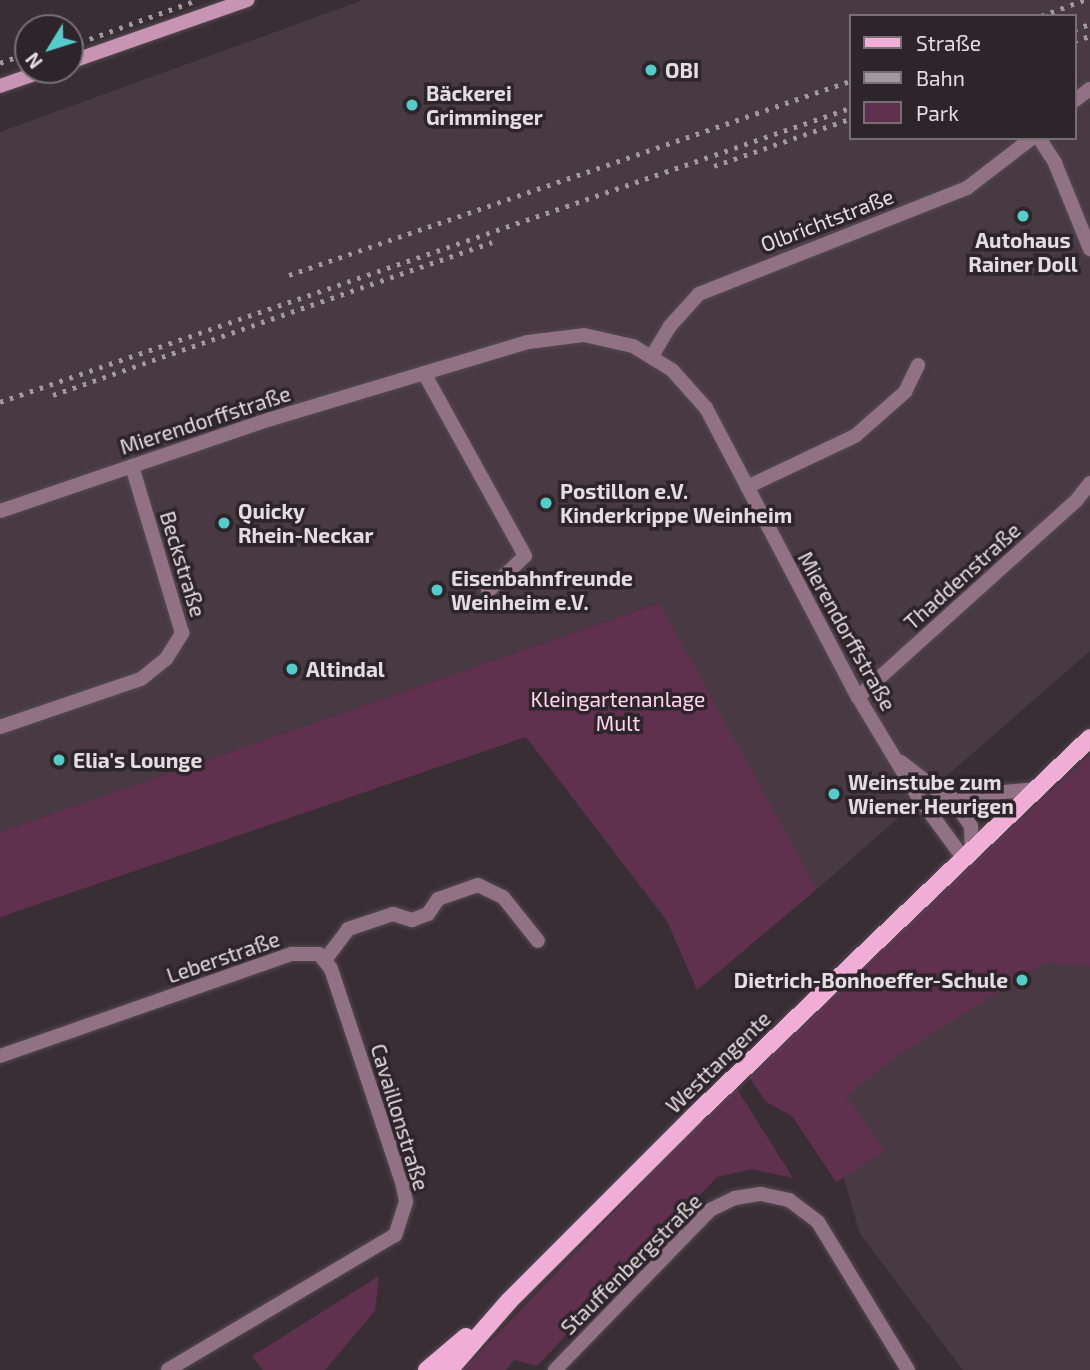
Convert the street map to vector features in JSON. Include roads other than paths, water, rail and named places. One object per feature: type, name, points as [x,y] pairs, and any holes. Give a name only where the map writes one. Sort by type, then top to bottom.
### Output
[{"type":"main road","points":[[84,57],[247,0]]},
{"type":"main road","name":"Westtangente","points":[[449,1370],[509,1301],[695,1115],[1041,789],[1090,738]]},
{"type":"main road","points":[[427,1370],[509,1301]]},
{"type":"street","points":[[1076,100],[1090,89]]},
{"type":"street","name":"Olbrichtstraße","points":[[652,356],[678,316],[699,293],[967,188],[1029,140]]},
{"type":"street","points":[[1040,140],[1055,163],[1090,249]]},
{"type":"street","name":"Mierendorffstraße","points":[[0,512],[132,466],[424,373],[560,335],[608,339],[652,356],[691,387],[858,697],[894,757],[968,856]]},
{"type":"street","points":[[747,487],[862,431],[905,392],[918,365]]},
{"type":"street","points":[[424,373],[525,556],[488,591]]},
{"type":"street","name":"Beckstraße","points":[[0,727],[141,679],[166,659],[182,633],[132,466]]},
{"type":"street","name":"Thaddenstraße","points":[[858,697],[1076,501],[1090,483]]},
{"type":"street","name":"Mierendorffstraße","points":[[894,757],[945,797],[971,826],[968,856]]},
{"type":"street","points":[[945,797],[1041,789]]},
{"type":"street","points":[[325,960],[348,929],[393,914],[412,920],[428,914],[438,899],[478,886],[503,897],[538,941]]},
{"type":"street","name":"Leberstraße","points":[[0,1056],[292,954],[308,952],[325,960]]},
{"type":"street","name":"Cavaillonstraße","points":[[168,1370],[382,1246],[396,1235],[403,1216],[403,1186],[325,960]]},
{"type":"street","name":"Stauffenbergstraße","points":[[555,1370],[710,1210],[734,1198],[761,1195],[789,1200],[818,1222],[908,1370]]},
{"type":"railway","points":[[84,41],[197,0]]},
{"type":"railway","points":[[1046,14],[1084,0]]},
{"type":"railway","points":[[1076,29],[1090,24]]},
{"type":"railway","points":[[1076,40],[1090,36]]},
{"type":"railway","points":[[0,63],[14,58]]},
{"type":"railway","points":[[289,275],[848,82]]},
{"type":"railway","points":[[0,402],[848,109]]},
{"type":"railway","points":[[714,166],[848,120]]},
{"type":"railway","points":[[53,395],[492,242]]},
{"type":"place","name":"OBI","points":[[651,70]]},
{"type":"place","name":"Bäckerei Grimminger","points":[[412,105]]},
{"type":"place","name":"Autohaus Rainer Doll","points":[[1023,216]]},
{"type":"place","name":"Postillon e.V. Kinderkrippe Weinheim","points":[[546,503]]},
{"type":"place","name":"Quicky Rhein-Neckar","points":[[224,523]]},
{"type":"place","name":"Eisenbahnfreunde Weinheim e.V.","points":[[437,590]]},
{"type":"place","name":"Altindal","points":[[292,669]]},
{"type":"place","name":"Elia's Lounge","points":[[59,760]]},
{"type":"place","name":"Weinstube zum Wiener Heurigen","points":[[834,794]]},
{"type":"place","name":"Dietrich-Bonhoeffer-Schule","points":[[1022,980]]},
{"type":"park label","name":"Kleingartenanlage Mult","points":[[618,711]]}]
